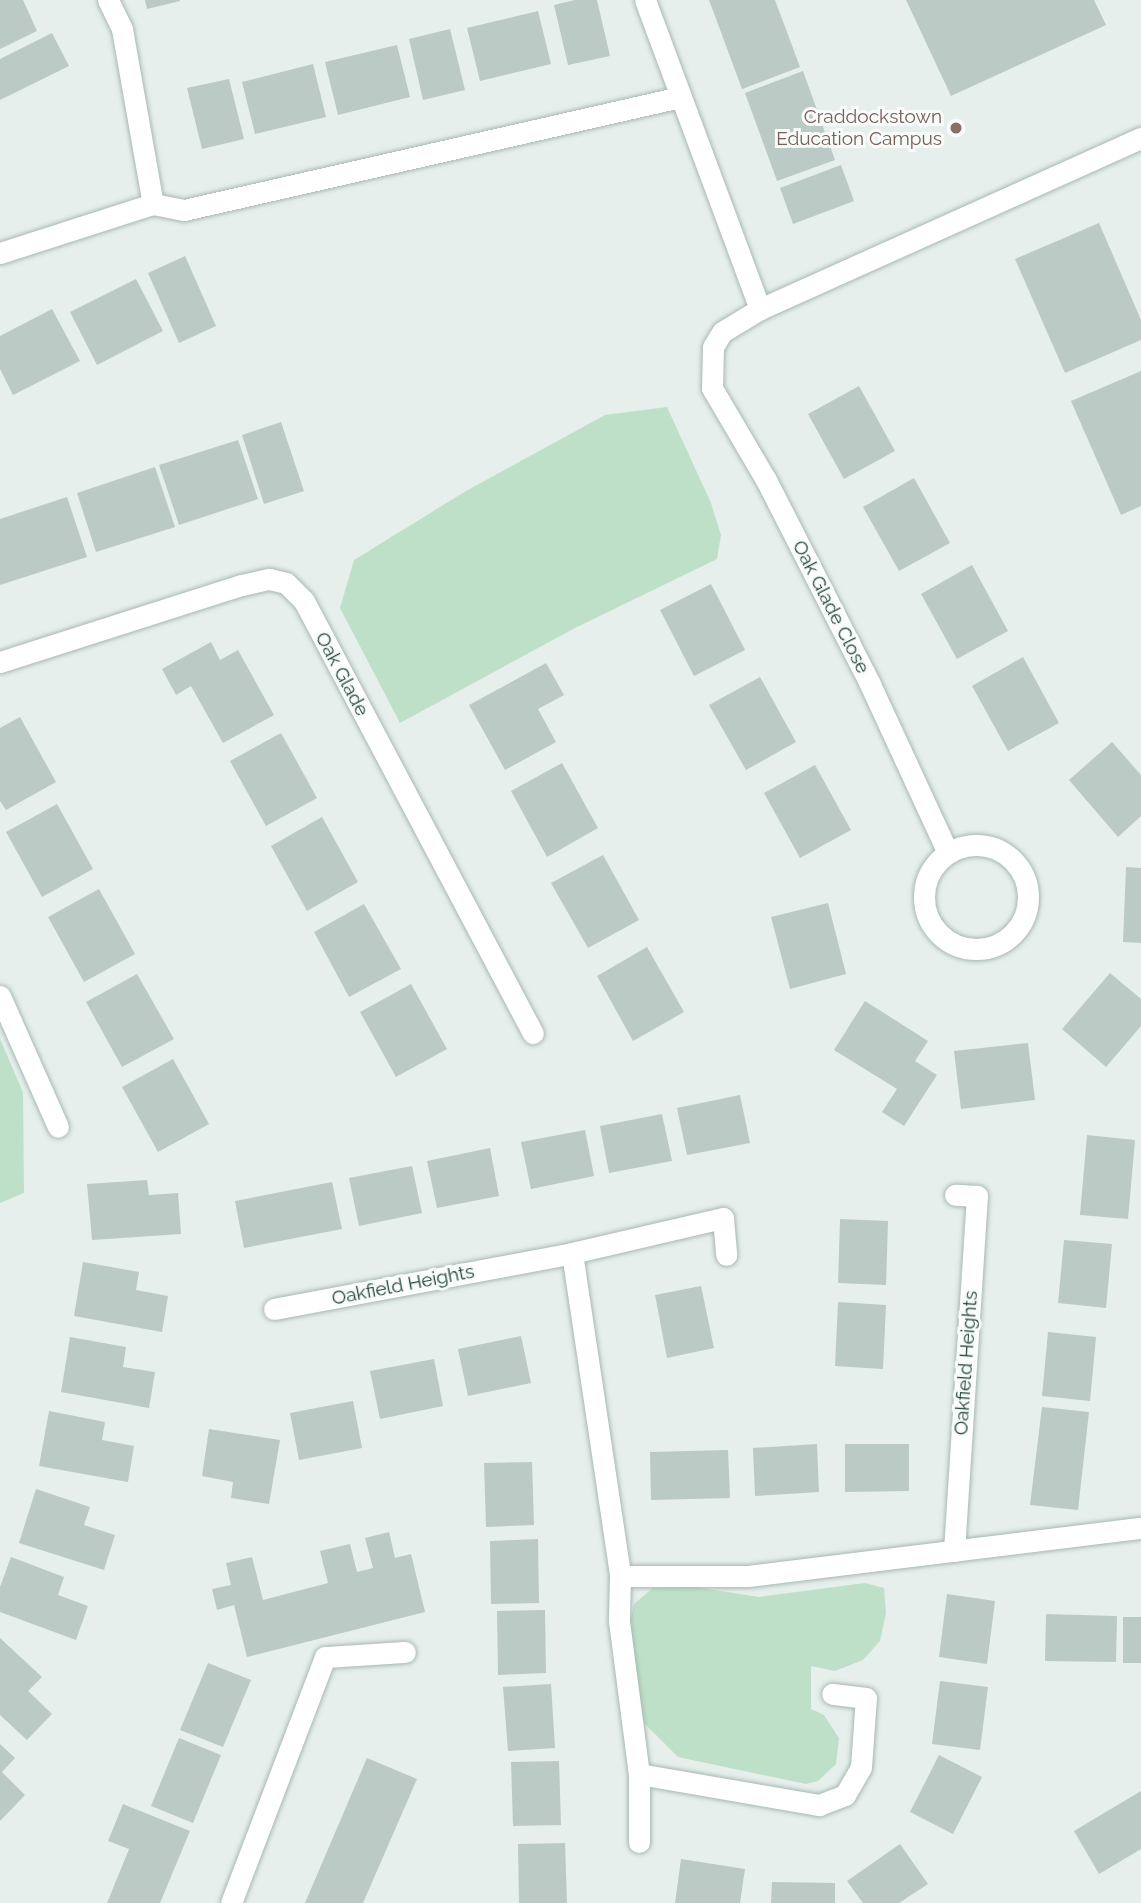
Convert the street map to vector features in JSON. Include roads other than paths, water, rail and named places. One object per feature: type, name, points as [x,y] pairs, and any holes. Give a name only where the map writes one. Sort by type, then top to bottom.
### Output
[{"type":"street","points":[[108,0],[122,29],[153,204]]},
{"type":"street","points":[[645,0],[760,309],[1141,138]]},
{"type":"street","points":[[0,253],[153,204],[184,210],[680,97]]},
{"type":"street","name":"Oak Glade Close","points":[[760,309],[722,332],[713,347],[710,366],[712,388],[766,480],[870,684],[948,852]]},
{"type":"street","name":"Oak Glade","points":[[0,662],[242,585],[269,579],[286,583],[303,601],[533,1033]]},
{"type":"street","points":[[967,845],[989,846],[1017,863],[1027,884],[1029,904],[1022,924],[999,945],[976,950],[954,946],[940,936],[926,916],[924,888],[935,864],[948,852],[967,845]]},
{"type":"street","points":[[0,996],[58,1127]]},
{"type":"street","name":"Oakfield Heights","points":[[954,1552],[977,1196],[955,1195]]},
{"type":"street","name":"Oakfield Heights","points":[[274,1309],[572,1253],[723,1218],[726,1255]]},
{"type":"street","points":[[572,1253],[620,1576],[619,1620],[639,1774],[639,1842]]},
{"type":"street","points":[[620,1576],[748,1576],[1141,1528]]},
{"type":"street","points":[[231,1903],[325,1657],[405,1652]]},
{"type":"street","points":[[639,1774],[819,1805],[845,1795],[861,1767],[866,1698],[832,1694]]},
{"type":"place","name":"Craddockstown Education Campus","points":[[956,128]]}]
